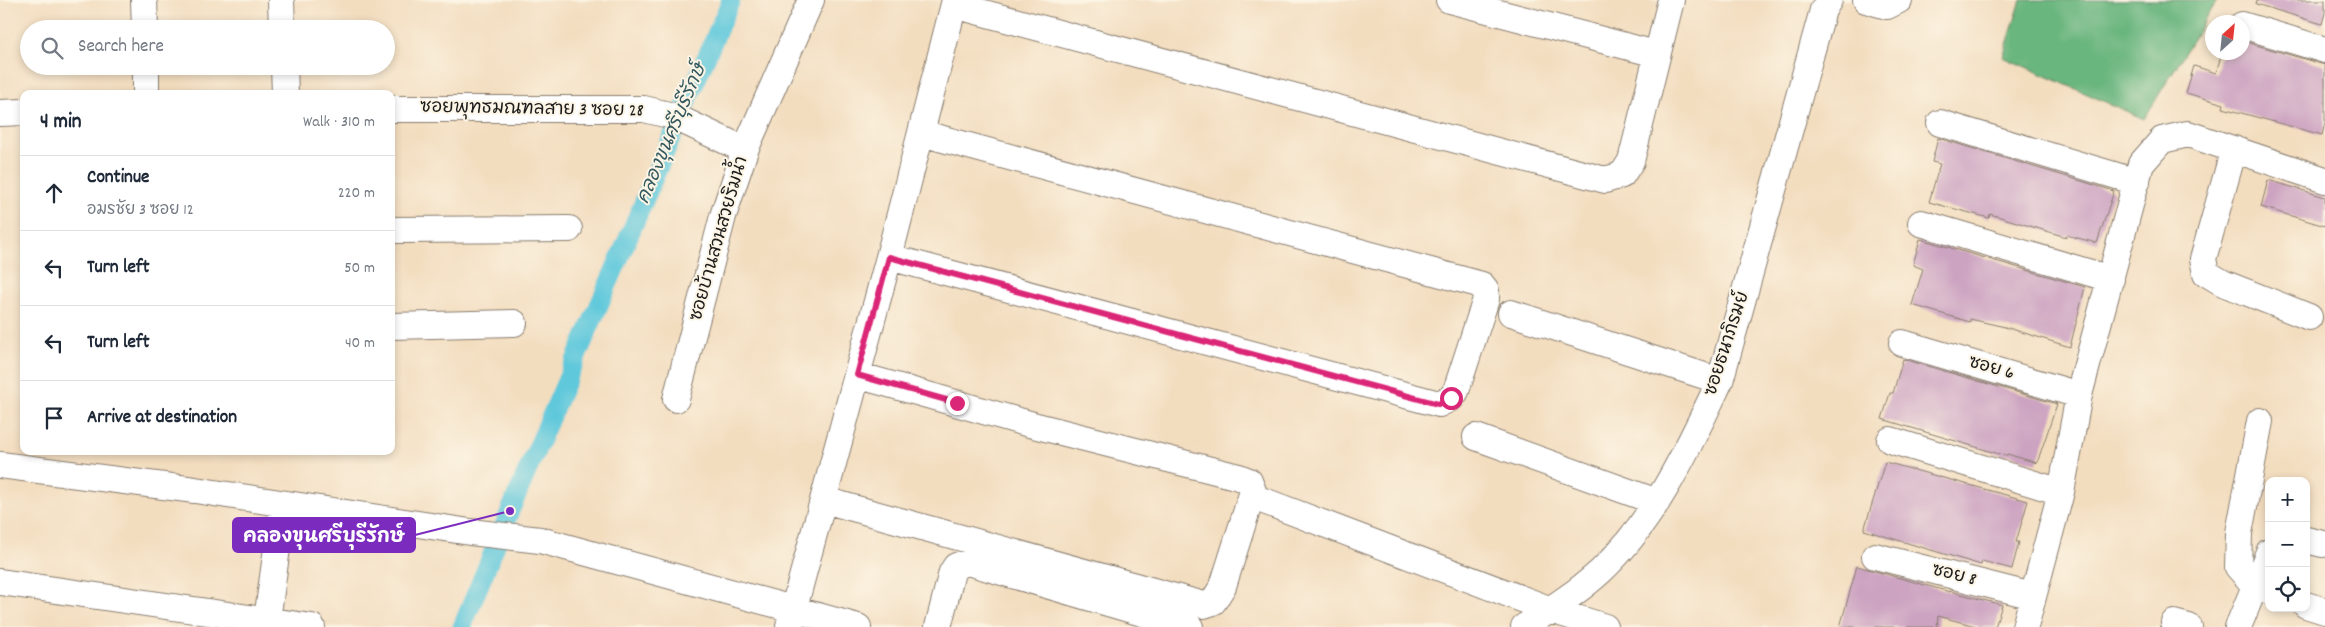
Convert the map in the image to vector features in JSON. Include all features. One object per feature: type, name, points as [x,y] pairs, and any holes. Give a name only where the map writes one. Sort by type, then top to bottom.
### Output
[{"type":"street","points":[[144,0],[145,20]]},
{"type":"street","points":[[282,20],[281,0],[300,0]]},
{"type":"street","name":"ซอยบ้านสวนสวยริมน้ำ","points":[[676,399],[723,216],[745,150],[811,0]]},
{"type":"street","points":[[1449,0],[1656,54]]},
{"type":"street","points":[[791,618],[889,257],[955,2],[1605,180],[1622,175],[1631,161],[1670,0]]},
{"type":"street","name":"ซอยธนาภิรมย์","points":[[1524,627],[1550,610],[1601,571],[1633,535],[1680,462],[1720,381],[1823,10],[1829,0]]},
{"type":"street","points":[[1866,0],[1887,6],[1899,0]]},
{"type":"street","points":[[2250,27],[2325,50]]},
{"type":"street","points":[[146,75],[146,90]]},
{"type":"street","points":[[284,75],[285,90]]},
{"type":"street","name":"ซอยพุทธมณฑลสาย 3 ซอย 28","points":[[395,109],[644,109],[672,116],[745,150]]},
{"type":"street","points":[[0,113],[20,112]]},
{"type":"street","points":[[1940,123],[2137,182]]},
{"type":"street","points":[[889,257],[1438,404],[1451,398],[1456,391],[1486,299],[1486,290],[1482,285],[921,133]]},
{"type":"street","points":[[2025,627],[2061,492],[2080,395],[2141,164],[2162,140],[2188,134],[2325,180]]},
{"type":"street","points":[[2234,149],[2204,259],[2206,273],[2223,283],[2309,317]]},
{"type":"street","points":[[1921,223],[2111,279]]},
{"type":"street","points":[[395,230],[569,229]]},
{"type":"street","points":[[1511,313],[1720,381]]},
{"type":"street","points":[[395,326],[514,323]]},
{"type":"street","name":"ซอย 6","points":[[1902,343],[2080,395]]},
{"type":"street","points":[[824,500],[1204,605],[1213,602],[1223,586],[1253,491],[1248,481],[1239,477],[1033,425],[857,375]]},
{"type":"street","points":[[2260,421],[2239,533],[2238,567],[2262,589]]},
{"type":"street","points":[[1476,437],[1656,502]]},
{"type":"street","points":[[1890,440],[2061,492]]},
{"type":"street","points":[[0,465],[195,490],[470,532],[540,540],[791,618],[858,627]]},
{"type":"street","points":[[1264,501],[1550,610],[1605,627]]},
{"type":"street","points":[[267,624],[283,504]]},
{"type":"street","name":"ซอย 8","points":[[1875,556],[2033,596]]},
{"type":"street","points":[[938,627],[952,572],[956,566],[968,562],[1190,627]]},
{"type":"street","points":[[2238,627],[2262,589],[2266,567]]},
{"type":"street","points":[[0,582],[267,624],[312,627]]},
{"type":"street","points":[[2310,606],[2325,611]]},
{"type":"green space","points":[[2021,0],[2217,0],[2208,15],[2205,15],[2205,20],[2144,119],[2003,57]]},
{"type":"building","points":[[2257,0],[2325,0],[2325,13],[2322,24],[2256,4]]},
{"type":"building","points":[[2250,43],[2325,65],[2325,123],[2322,135],[2223,108],[2224,104],[2186,93],[2194,66],[2216,73],[2220,60],[2250,60]]},
{"type":"building","points":[[1938,138],[2114,191],[2097,243],[2066,235],[2066,237],[1990,214],[1989,218],[1929,202],[1940,164],[1932,162]]},
{"type":"building","points":[[2268,180],[2325,197],[2325,226],[2261,207]]},
{"type":"building","points":[[1920,239],[2085,287],[2070,347],[2005,327],[1970,319],[1970,322],[1912,305],[1923,269],[1913,265]]},
{"type":"building","points":[[1903,359],[2057,404],[2037,463],[2007,454],[2006,456],[1882,419],[1890,393],[1893,393]]},
{"type":"building","points":[[1885,462],[2028,501],[2016,542],[2019,542],[2012,569],[1982,561],[1981,565],[1864,530]]},
{"type":"building","points":[[1857,566],[2002,605],[1995,627],[1979,627],[1938,616],[1937,627],[1840,627]]},
{"type":"waterway","name":"คลองขุนศรีบุรีรักษ์","points":[[462,627],[510,511],[731,0]]},
{"type":"place","name":"คลองขุนศรีบุรีรักษ์","points":[[510,511]]},
{"type":"route","points":[[957,403],[857,375],[889,257],[1438,404],[1451,398]]}]
